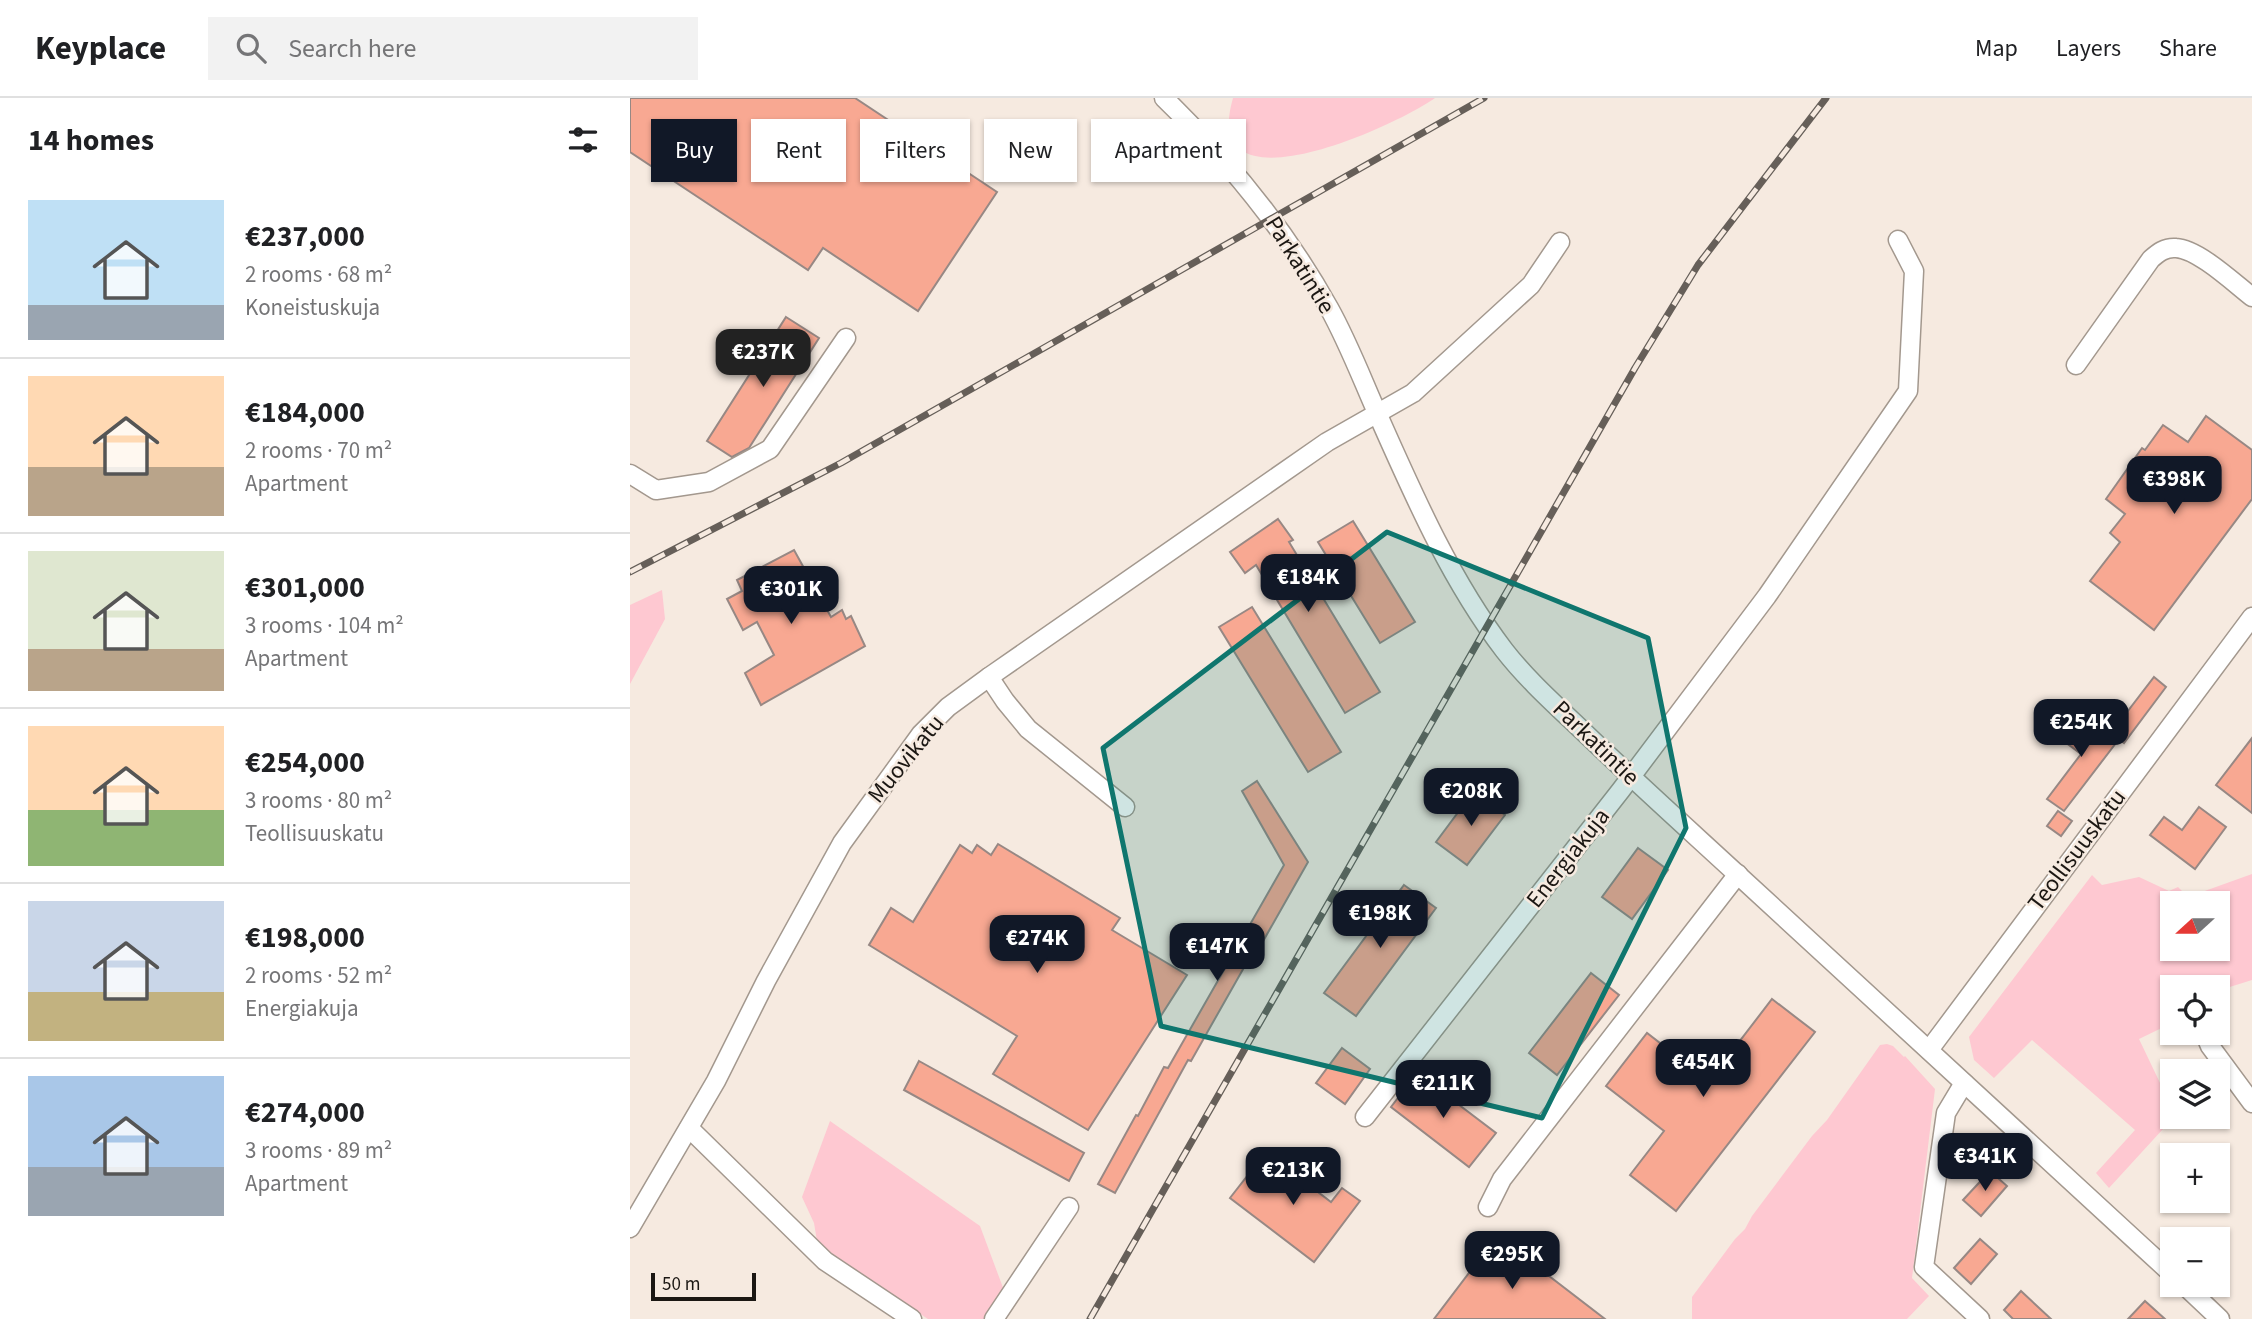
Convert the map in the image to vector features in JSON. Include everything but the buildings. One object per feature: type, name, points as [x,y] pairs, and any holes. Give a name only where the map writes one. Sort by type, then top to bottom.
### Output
[{"type":"street","name":"Parkatintie","points":[[1164,98],[1201,134],[1272,218],[1329,309],[1440,547],[1472,606],[1528,678],[1630,776],[2160,1263]]},
{"type":"street","name":"Energiakuja","points":[[1365,1117],[1767,596],[1908,391],[1914,271],[1898,240]]},
{"type":"street","name":"Muovikatu","points":[[630,1228],[716,1081],[766,981],[842,843],[921,734],[948,707],[989,677],[1327,442],[1413,393],[1531,285],[1560,242]]},
{"type":"street","points":[[2076,365],[2151,259],[2163,250],[2176,247],[2193,252],[2252,297]]},
{"type":"street","points":[[630,474],[656,490],[709,482],[769,449],[846,338]]},
{"type":"street","name":"Teollisuuskatu","points":[[1929,1050],[2252,617]]},
{"type":"street","points":[[989,677],[1028,729],[1125,807]]},
{"type":"street","points":[[1488,1207],[1503,1179],[1738,874]]},
{"type":"street","points":[[2210,1045],[2252,1103]]},
{"type":"street","points":[[1964,1083],[1946,1113],[1924,1267],[1980,1319]]},
{"type":"street","points":[[688,1128],[825,1261],[912,1319]]},
{"type":"street","points":[[994,1319],[1069,1207]]},
{"type":"street","points":[[2197,1297],[2220,1319]]},
{"type":"highlighted area","points":[[1387,532],[1648,638],[1686,828],[1542,1118],[1161,1026],[1103,748]]},
{"type":"shaded area","points":[[1233,98],[1435,98],[1382,127],[1345,142],[1306,153],[1271,158],[1246,152],[1246,119],[1231,119]]},
{"type":"shaded area","points":[[662,590],[665,619],[630,684],[630,605]]},
{"type":"shaded area","points":[[2252,874],[2252,980],[2230,987],[2230,975],[2160,975],[2160,1029],[2139,1039],[2160,1083],[2160,1129],[2163,1129],[2109,1188],[2096,1173],[2135,1130],[2032,1040],[1994,1078],[1974,1060],[1969,1037],[2092,875],[2102,885],[2139,877],[2169,891],[2160,891],[2160,961],[2230,961],[2230,891],[2205,891]]},
{"type":"shaded area","points":[[1887,1044],[1905,1056],[1935,1089],[1912,1278],[1929,1296],[1907,1319],[1692,1319],[1692,1297],[1812,1136],[1827,1120],[1880,1045]]},
{"type":"shaded area","points":[[830,1121],[980,1226],[1005,1293],[985,1319],[928,1319],[818,1247],[814,1223],[802,1197]]},
{"type":"railway","points":[[630,572],[841,463],[1484,98]]},
{"type":"railway","points":[[1090,1319],[1635,368],[1698,265],[1826,98]]}]
